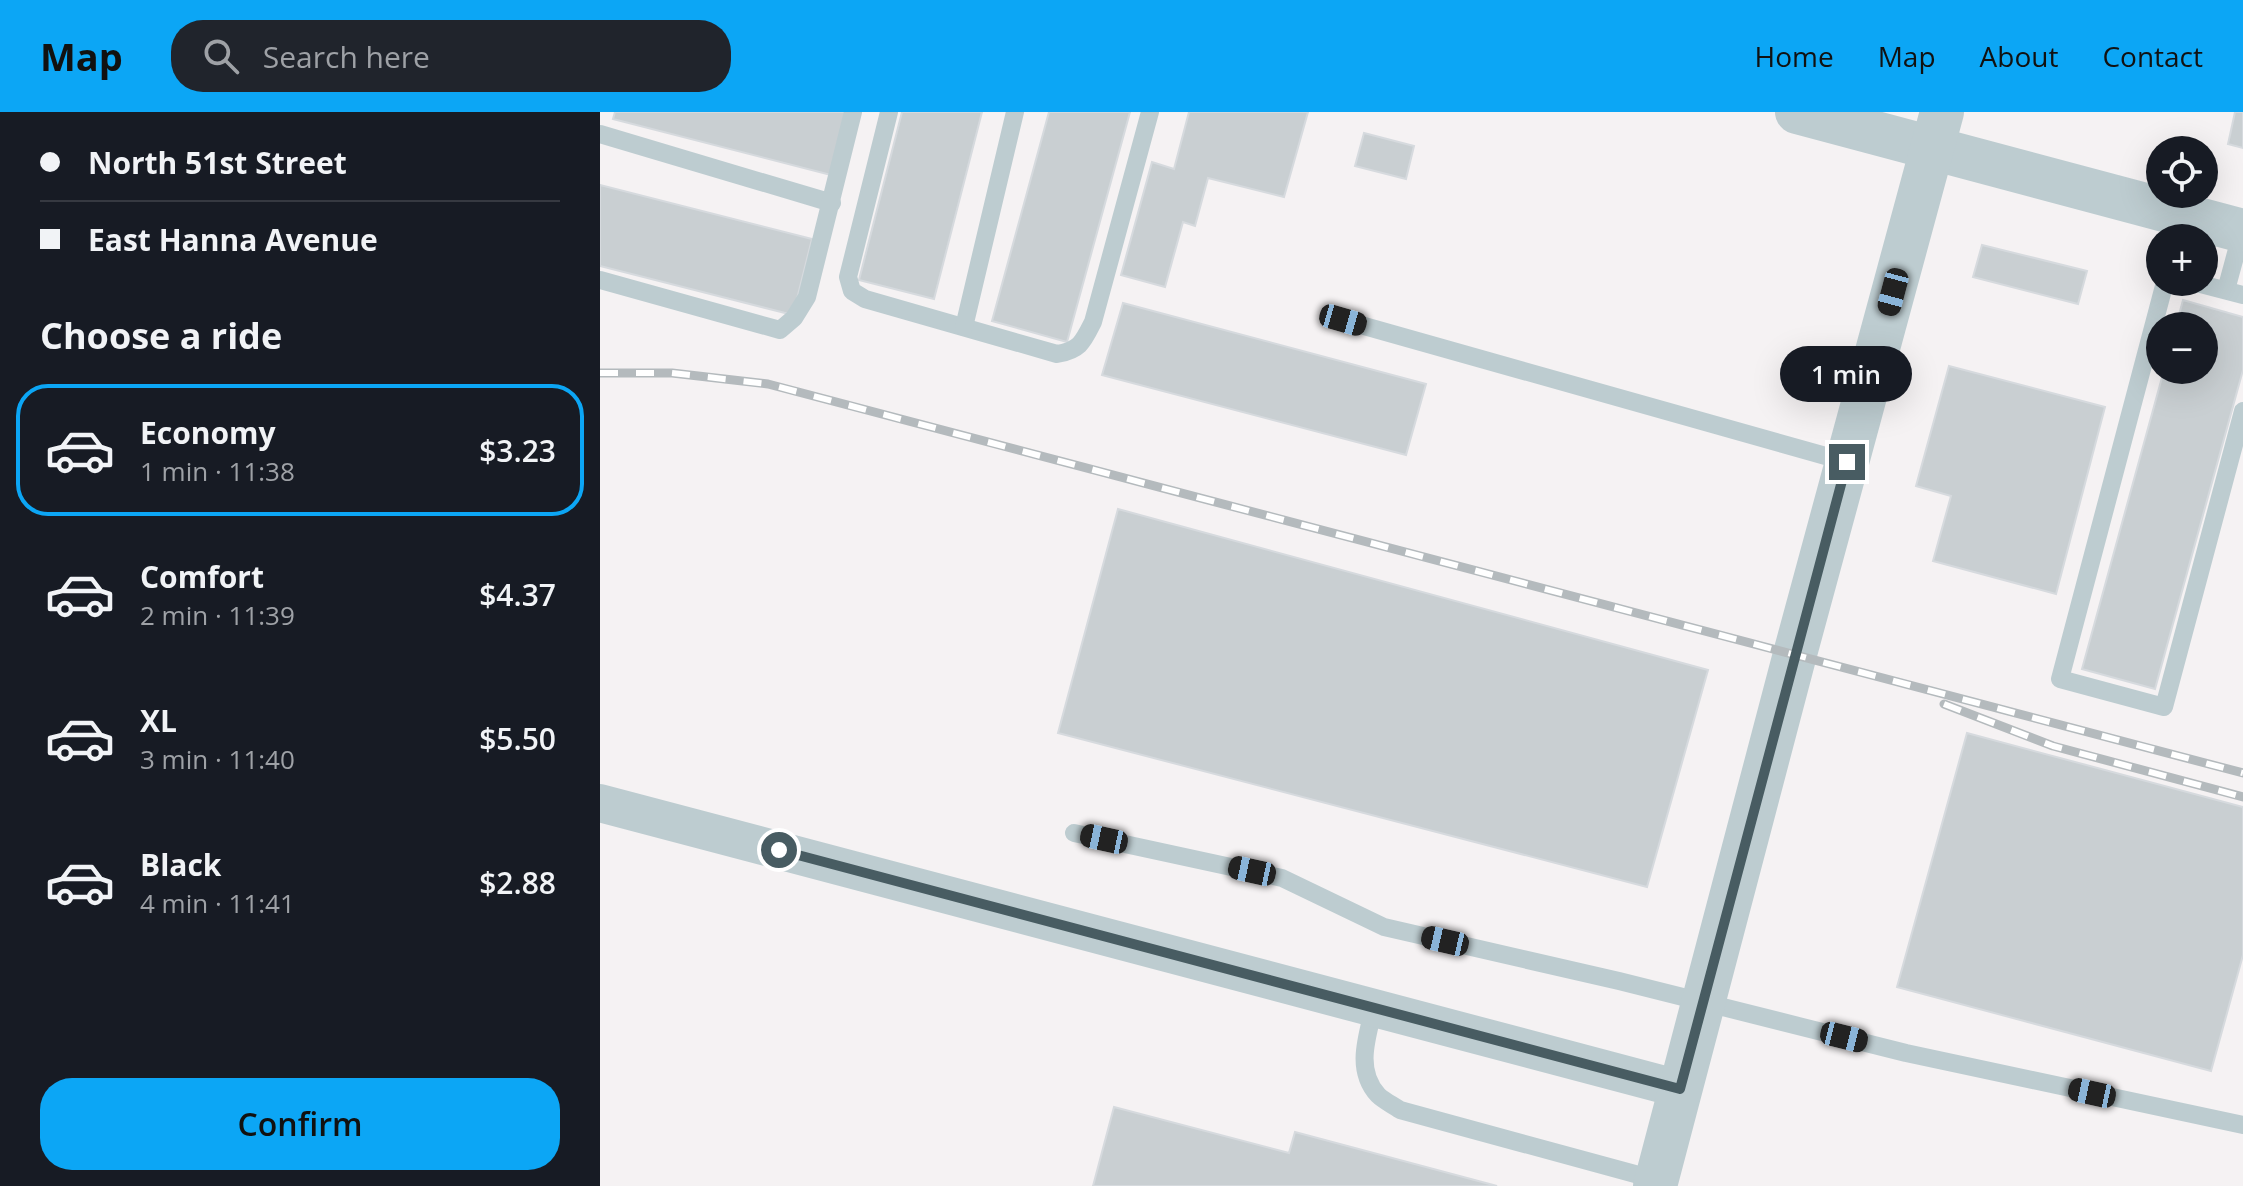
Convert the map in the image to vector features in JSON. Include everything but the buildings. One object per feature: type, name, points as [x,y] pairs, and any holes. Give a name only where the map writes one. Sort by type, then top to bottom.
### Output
[{"type":"street","points":[[1797,112],[1937,131],[2242,231]]},
{"type":"street","points":[[1656,1183],[1937,131]]},
{"type":"street","points":[[600,803],[1680,1089]]},
{"type":"lane","points":[[600,280],[780,330],[794,318],[807,297],[853,112]]},
{"type":"lane","points":[[889,112],[848,277],[852,291],[865,299],[1057,354],[1071,352],[1083,342],[1093,322],[1150,112]]},
{"type":"lane","points":[[964,327],[1015,112]]},
{"type":"lane","points":[[600,134],[832,203]]},
{"type":"lane","points":[[2235,293],[2242,231]]},
{"type":"lane","points":[[2161,296],[2060,679],[2164,707],[2243,411]]},
{"type":"lane","points":[[1343,320],[1847,462]]},
{"type":"lane","points":[[1074,833],[1282,878],[1384,927],[1921,1056],[2243,1125]]},
{"type":"lane","points":[[1374,1008],[1365,1044],[1365,1073],[1379,1095],[1400,1110],[1656,1183]]},
{"type":"railway","points":[[600,373],[672,373],[768,384],[2243,773]]},
{"type":"railway","points":[[1944,704],[2053,746],[2243,797]]},
{"type":"route","points":[[779,850],[1680,1089],[1847,462]]}]
